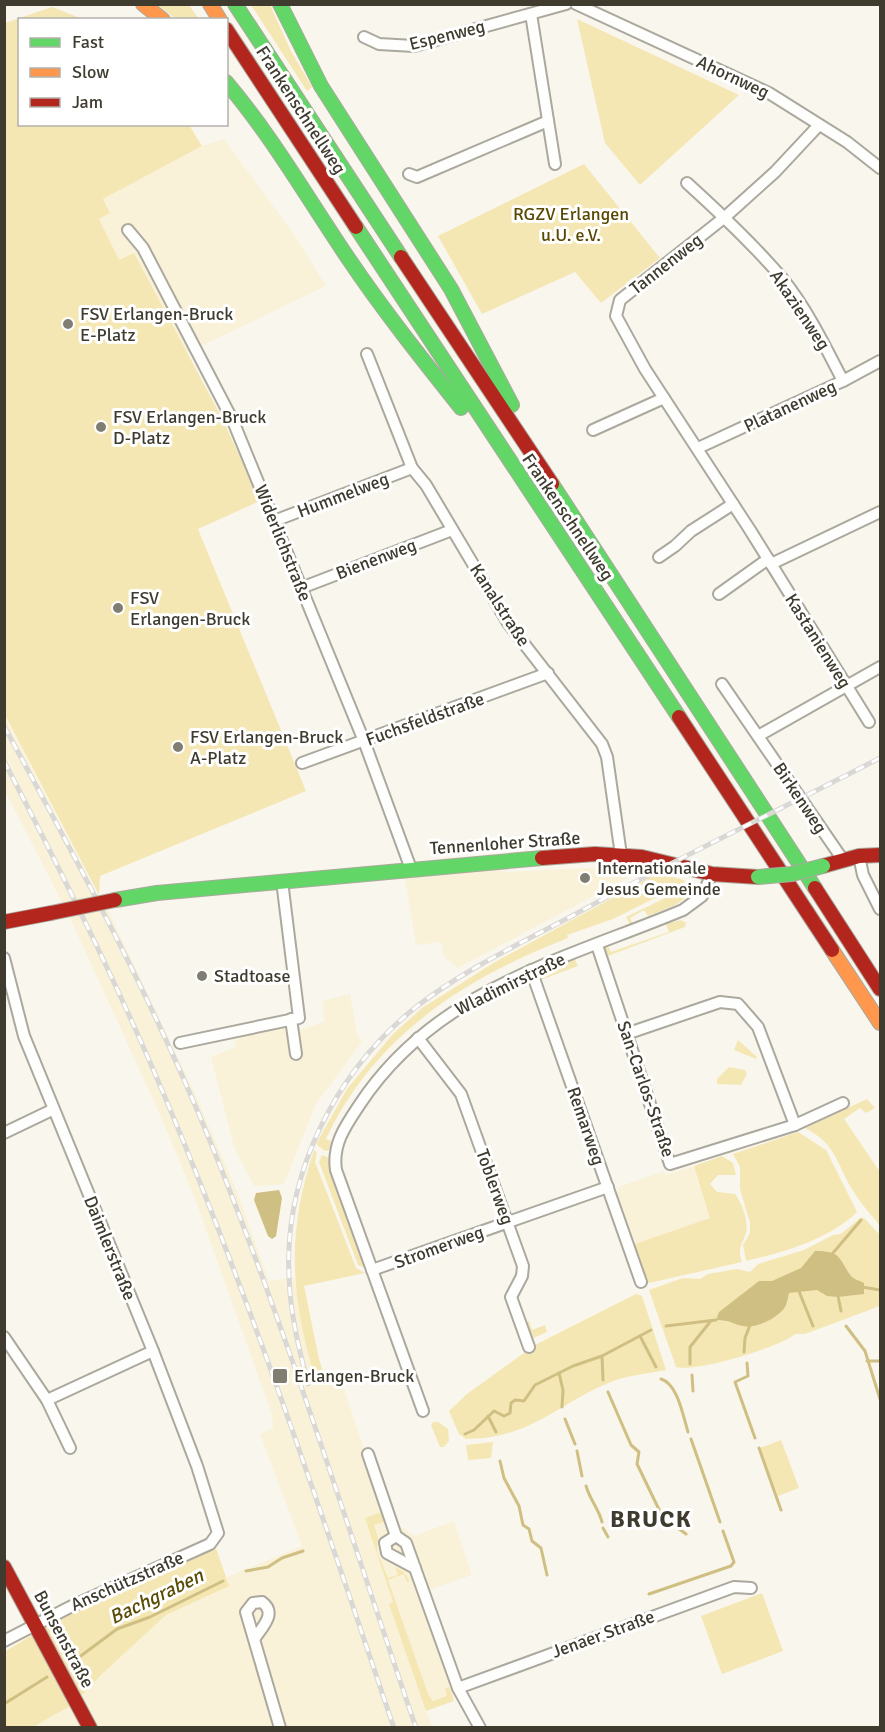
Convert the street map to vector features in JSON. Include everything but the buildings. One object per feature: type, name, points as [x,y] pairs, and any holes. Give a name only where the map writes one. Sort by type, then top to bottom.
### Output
[{"type":"main road","points":[[143,4],[160,18]]},
{"type":"main road","points":[[210,4],[219,18]]},
{"type":"main road","name":"Frankenschnellweg","points":[[235,4],[476,373],[551,482],[880,989]]},
{"type":"main road","points":[[280,4],[321,86],[451,289],[537,450],[551,482]]},
{"type":"main road","name":"Frankenschnellweg","points":[[228,32],[880,1023]]},
{"type":"main road","points":[[228,84],[249,109],[406,339],[506,470],[540,509]]},
{"type":"main road","name":"Tennenloher Straße","points":[[4,921],[129,897],[411,869],[584,855],[621,855],[670,862],[712,874],[758,877],[792,874],[859,856],[880,855]]},
{"type":"main road","name":"Bunsenstraße","points":[[4,1567],[37,1623],[90,1728]]},
{"type":"street","name":"Espenweg","points":[[364,37],[379,44],[414,46],[566,4]]},
{"type":"street","name":"Ahornweg","points":[[576,4],[769,93],[880,168]]},
{"type":"street","points":[[531,14],[555,164]]},
{"type":"street","points":[[409,174],[417,177],[548,121]]},
{"type":"street","name":"Tannenweg","points":[[616,316],[620,300],[725,217],[775,172],[819,125]]},
{"type":"street","points":[[687,183],[725,217]]},
{"type":"street","name":"Akazienweg","points":[[725,217],[783,279],[816,329],[843,381]]},
{"type":"street","name":"Widerlichstraße","points":[[128,230],[143,248],[233,421],[364,741],[411,869]]},
{"type":"street","name":"Kastanienweg","points":[[616,316],[664,398],[734,504],[869,722]]},
{"type":"street","name":"Kanalstraße","points":[[367,354],[412,468],[508,623],[602,744],[607,757],[621,855]]},
{"type":"street","name":"Platanenweg","points":[[698,448],[843,381],[880,361]]},
{"type":"street","points":[[593,430],[664,398]]},
{"type":"street","name":"Hummelweg","points":[[274,521],[412,468]]},
{"type":"street","points":[[659,557],[691,531],[734,504]]},
{"type":"street","points":[[719,594],[770,561],[880,512]]},
{"type":"street","name":"Bienenweg","points":[[301,588],[452,530]]},
{"type":"street","points":[[758,736],[880,667]]},
{"type":"street","name":"Fuchsfeldstraße","points":[[302,763],[548,673]]},
{"type":"street","name":"Birkenweg","points":[[722,684],[843,860]]},
{"type":"street","points":[[859,856],[863,875],[880,909]]},
{"type":"street","name":"Wladimirstraße","points":[[423,1411],[334,1157],[339,1140],[366,1094],[418,1038],[467,1002],[531,970],[692,905],[705,892],[712,874]]},
{"type":"street","points":[[180,1043],[299,1018],[282,881]]},
{"type":"street","name":"San-Carlos-Straße","points":[[597,945],[670,1164],[795,1125],[843,1103]]},
{"type":"street","name":"Daimlerstraße","points":[[4,958],[24,1036],[52,1110],[153,1351],[210,1502],[218,1529],[217,1537]]},
{"type":"street","name":"Remarweg","points":[[531,970],[641,1282]]},
{"type":"street","points":[[626,1034],[720,1002],[738,1004],[759,1027],[795,1125]]},
{"type":"street","points":[[291,1019],[296,1054]]},
{"type":"street","name":"Toblerweg","points":[[418,1038],[461,1094],[507,1222],[524,1271],[511,1297],[529,1347]]},
{"type":"street","points":[[4,1133],[52,1110]]},
{"type":"street","name":"Stromerweg","points":[[372,1270],[608,1187]]},
{"type":"street","points":[[4,1337],[47,1400],[70,1448]]},
{"type":"street","points":[[47,1400],[153,1351]]},
{"type":"street","points":[[370,1459],[396,1536],[406,1544],[458,1688],[480,1728]]},
{"type":"street","points":[[396,1536],[385,1543],[387,1553],[415,1568]]},
{"type":"street","name":"Anschützstraße","points":[[4,1641],[37,1623],[210,1544],[217,1537]]},
{"type":"street","name":"Jenaer Straße","points":[[458,1688],[734,1587],[751,1588]]},
{"type":"street","points":[[255,1638],[280,1728]]},
{"type":"shaded area","points":[[224,139],[293,233],[326,286],[187,353],[134,254],[119,261],[99,219],[110,213],[103,199],[202,146]]},
{"type":"shaded area","points":[[4,715],[102,904],[108,910],[196,1096],[237,1192],[269,1281],[294,1277],[317,1385],[340,1377],[390,1528],[404,1528],[414,1536],[454,1521],[472,1575],[426,1591],[461,1695],[425,1707],[432,1727],[33,1727],[72,1705],[166,1615],[228,1586],[227,1577],[302,1546],[260,1434],[273,1428],[272,1415],[194,1196],[157,1108],[70,918],[70,912],[62,902],[5,791]]},
{"type":"shaded area","points":[[624,866],[629,877],[458,968],[444,957],[441,942],[416,945],[405,878],[492,870],[510,872]]},
{"type":"shaded area","points":[[350,994],[357,1034],[362,1042],[316,1104],[284,1184],[254,1186],[234,1147],[211,1057],[236,1047],[234,1041],[251,1033],[280,1025],[291,1033],[324,1022],[322,1001]]},
{"type":"shaded area","points":[[694,1166],[711,1218],[632,1245],[615,1199],[619,1187],[664,1171],[665,1175]]},
{"type":"shaded area","points":[[279,1190],[282,1198],[276,1236],[272,1239],[268,1236],[254,1200],[256,1193]]},
{"type":"shaded area","points":[[815,1251],[835,1254],[852,1277],[864,1283],[864,1294],[838,1297],[827,1296],[817,1290],[789,1293],[786,1306],[782,1311],[772,1319],[760,1324],[743,1326],[716,1320],[719,1312],[759,1281],[772,1281],[801,1268]]},
{"type":"green space","points":[[157,5],[189,5],[198,18],[175,18]]},
{"type":"green space","points":[[251,5],[270,5],[291,51],[312,87],[307,91]]},
{"type":"green space","name":"FSV Erlangen-Bruck","points":[[52,7],[80,18],[20,18]]},
{"type":"green space","name":"FSV Erlangen-Bruck","points":[[18,19],[18,126],[190,126],[202,146],[103,199],[110,213],[99,219],[119,260],[134,253],[222,418],[260,501],[198,529],[306,791],[100,876],[99,895],[5,715],[5,23]]},
{"type":"green space","points":[[577,19],[739,95],[640,185],[605,143]]},
{"type":"green space","name":"RGZV Erlangen u.U. e.V.","points":[[584,164],[660,258],[601,303],[575,272],[482,314],[438,236]]},
{"type":"green space","points":[[658,873],[684,880],[685,883],[613,919],[567,935],[568,938],[493,972],[426,1015],[370,1070],[346,1102],[326,1139],[333,1142],[331,1150],[325,1151],[316,1144],[347,1089],[392,1035],[422,1008],[495,962]]},
{"type":"green space","points":[[692,887],[685,898],[679,902],[648,916],[644,910],[630,918],[633,924],[630,925],[626,917]]},
{"type":"green space","points":[[681,920],[686,923],[685,927],[605,957],[604,949],[608,946],[611,952],[669,932],[666,924]]},
{"type":"green space","points":[[574,958],[578,966],[538,981],[545,970]]},
{"type":"green space","points":[[738,1040],[757,1057],[756,1059],[734,1050]]},
{"type":"green space","points":[[729,1067],[745,1070],[747,1074],[741,1085],[717,1084],[717,1079]]},
{"type":"green space","points":[[867,1099],[875,1108],[866,1113],[860,1108],[844,1119],[880,1172],[880,1226],[855,1194],[829,1147],[816,1134],[805,1128]]},
{"type":"green space","points":[[798,1132],[826,1150],[857,1212],[833,1230],[805,1244],[746,1261],[743,1245],[750,1233],[750,1223],[740,1189],[740,1167],[733,1154]]},
{"type":"green space","points":[[314,1150],[317,1153],[315,1162],[356,1268],[365,1273],[304,1286],[319,1359],[326,1381],[317,1385],[301,1324],[295,1268],[295,1240],[299,1211]]},
{"type":"green space","points":[[322,1155],[330,1158],[335,1181],[368,1269],[358,1265],[319,1162]]},
{"type":"green space","points":[[722,1156],[733,1163],[736,1175],[718,1175],[710,1184],[717,1192],[735,1194],[742,1208],[747,1228],[740,1250],[742,1262],[649,1283],[645,1281],[632,1245],[710,1218],[694,1166]]},
{"type":"green space","points":[[860,1218],[864,1218],[880,1235],[880,1306],[805,1334],[795,1334],[737,1358],[700,1366],[676,1367],[649,1290],[683,1278],[700,1279],[708,1274],[737,1269],[750,1272],[758,1264],[804,1250],[833,1235],[841,1234]]},
{"type":"green space","points":[[636,1294],[642,1296],[666,1370],[616,1380],[510,1433],[466,1439],[459,1434],[449,1411],[467,1394],[535,1345]]},
{"type":"green space","points":[[529,1321],[532,1330],[545,1325],[547,1332],[531,1339],[525,1323]]},
{"type":"green space","points":[[433,1422],[438,1422],[448,1429],[449,1441],[444,1447],[440,1447],[431,1425]]},
{"type":"green space","points":[[781,1440],[799,1488],[778,1496],[760,1448]]},
{"type":"green space","points":[[493,1442],[491,1458],[468,1460],[466,1445]]},
{"type":"green space","points":[[384,1511],[390,1528],[387,1529],[384,1522],[374,1525],[378,1538],[377,1552],[388,1578],[398,1575],[395,1567],[404,1572],[410,1581],[407,1582],[404,1574],[388,1580],[428,1694],[433,1701],[447,1696],[445,1689],[449,1687],[454,1701],[426,1711],[389,1604],[393,1602],[365,1518]]},
{"type":"green space","points":[[216,1548],[229,1586],[166,1615],[72,1705],[33,1727],[5,1727],[4,1652],[59,1619]]},
{"type":"green space","points":[[762,1593],[783,1651],[722,1674],[701,1616]]},
{"type":"waterway","points":[[833,1253],[861,1220]]},
{"type":"waterway","points":[[862,1287],[880,1290]]},
{"type":"waterway","points":[[798,1289],[813,1326]]},
{"type":"waterway","points":[[838,1296],[841,1311]]},
{"type":"waterway","name":"Bachgraben","points":[[666,1326],[716,1320]]},
{"type":"waterway","points":[[690,1364],[690,1347],[710,1322]]},
{"type":"waterway","points":[[744,1352],[745,1338],[750,1325]]},
{"type":"waterway","points":[[846,1326],[865,1351],[880,1399]]},
{"type":"waterway","name":"Bachgraben","points":[[465,1434],[474,1430],[494,1411],[504,1416],[510,1413],[511,1403],[515,1400],[524,1401],[535,1385],[573,1366],[602,1356],[651,1330]]},
{"type":"waterway","points":[[640,1336],[656,1367]]},
{"type":"waterway","points":[[602,1356],[603,1380]]},
{"type":"waterway","points":[[867,1361],[880,1361]]},
{"type":"waterway","points":[[747,1363],[748,1376],[735,1382],[755,1438]]},
{"type":"waterway","points":[[559,1373],[563,1390],[562,1407]]},
{"type":"waterway","points":[[692,1375],[693,1391]]},
{"type":"waterway","points":[[661,1379],[667,1382],[676,1394],[688,1432]]},
{"type":"waterway","points":[[608,1392],[631,1445],[639,1452],[637,1464],[666,1524]]},
{"type":"waterway","points":[[488,1416],[496,1432]]},
{"type":"waterway","points":[[565,1419],[575,1444]]},
{"type":"waterway","points":[[691,1439],[720,1522]]},
{"type":"waterway","points":[[759,1448],[781,1510]]},
{"type":"waterway","points":[[577,1451],[582,1476]]},
{"type":"waterway","points":[[500,1461],[504,1478],[519,1506],[523,1525],[529,1529],[532,1541],[541,1548],[547,1575]]},
{"type":"waterway","points":[[586,1486],[602,1522]]},
{"type":"waterway","points":[[671,1524],[682,1526]]},
{"type":"waterway","points":[[675,1526],[686,1534]]},
{"type":"waterway","points":[[603,1528],[608,1537]]},
{"type":"waterway","points":[[649,1594],[731,1566],[734,1562],[723,1531]]},
{"type":"waterway","name":"Bachgraben","points":[[246,1571],[268,1567],[282,1558],[303,1551]]},
{"type":"waterway","name":"Bachgraben","points":[[74,1661],[117,1629],[150,1617],[223,1581]]},
{"type":"waterway","name":"Bachgraben","points":[[4,1704],[47,1677]]},
{"type":"railway","points":[[4,726],[139,982],[210,1141],[292,1359],[416,1728]]},
{"type":"railway","points":[[308,1384],[291,1304],[289,1276],[290,1237],[295,1200],[306,1162],[339,1093],[387,1033],[434,994],[492,958],[648,875],[880,758]]},
{"type":"railway","points":[[4,761],[109,972],[199,1179],[258,1334],[394,1728]]},
{"type":"traffic: fast","points":[[235,4],[401,257]]},
{"type":"traffic: fast","points":[[280,4],[321,86],[451,289],[512,405]]},
{"type":"traffic: fast","points":[[228,84],[274,146],[375,296],[461,408]]},
{"type":"traffic: fast","points":[[356,227],[679,717]]},
{"type":"traffic: fast","points":[[552,484],[815,888]]},
{"type":"traffic: fast","points":[[115,900],[157,893],[542,858]]},
{"type":"traffic: fast","points":[[758,877],[792,874],[823,866]]},
{"type":"traffic: slow","points":[[143,4],[160,18]]},
{"type":"traffic: slow","points":[[210,4],[219,18]]},
{"type":"traffic: slow","points":[[832,950],[880,1023]]},
{"type":"traffic: jam","points":[[228,32],[356,227]]},
{"type":"traffic: jam","points":[[401,257],[552,484]]},
{"type":"traffic: jam","points":[[679,717],[832,950]]},
{"type":"traffic: jam","points":[[542,858],[595,854],[642,857],[712,874],[758,877]]},
{"type":"traffic: jam","points":[[823,866],[859,856],[880,855]]},
{"type":"traffic: jam","points":[[815,888],[880,989]]},
{"type":"traffic: jam","points":[[51,913],[115,900]]},
{"type":"traffic: jam","points":[[4,922],[51,913]]},
{"type":"traffic: jam","points":[[4,1567],[90,1728]]},
{"type":"place","name":"FSV Erlangen-Bruck E-Platz","points":[[68,324]]},
{"type":"place","name":"FSV Erlangen-Bruck D-Platz","points":[[101,427]]},
{"type":"place","name":"FSV Erlangen-Bruck","points":[[118,608]]},
{"type":"place","name":"FSV Erlangen-Bruck A-Platz","points":[[178,747]]},
{"type":"place","name":"Internationale Jesus Gemeinde","points":[[585,878]]},
{"type":"place","name":"Stadtoase","points":[[202,976]]},
{"type":"place","name":"Erlangen-Bruck","points":[[280,1376]]},
{"type":"district","name":"BRUCK","points":[[651,1519]]}]
